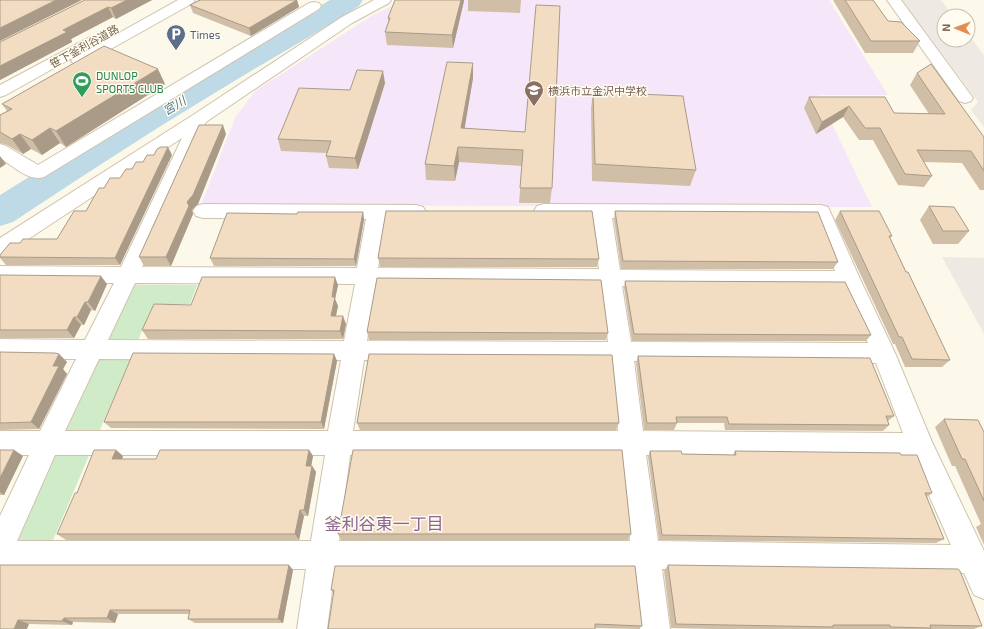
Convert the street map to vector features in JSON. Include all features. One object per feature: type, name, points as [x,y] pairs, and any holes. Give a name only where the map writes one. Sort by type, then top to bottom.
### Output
[{"type":"street","name":"笹下釜利谷道路","points":[[0,92],[168,0]]},
{"type":"street","name":"笹下釜利谷道路","points":[[0,105],[188,0]]},
{"type":"street","points":[[162,15],[195,0]]},
{"type":"street","points":[[0,248],[199,119],[347,20],[384,0]]},
{"type":"street","points":[[894,0],[965,98]]},
{"type":"street","points":[[0,150],[38,173],[306,3]]},
{"type":"street","points":[[0,547],[47,443],[128,276],[199,119]]},
{"type":"street","points":[[203,211],[433,212]]},
{"type":"street","points":[[529,211],[821,212],[849,279],[884,353],[920,445],[984,585]]},
{"type":"street","points":[[601,211],[621,352],[655,629]]},
{"type":"street","points":[[312,629],[339,443],[377,212]]},
{"type":"street","points":[[0,274],[128,276],[849,279]]},
{"type":"street","points":[[0,350],[884,353]]},
{"type":"street","points":[[0,443],[631,443],[920,445]]},
{"type":"street","points":[[0,555],[646,555],[972,559]]},
{"type":"shaded area","name":"横浜市立金沢中学校","points":[[404,0],[829,0],[888,95],[818,95],[872,207],[201,205],[235,118],[255,91],[370,17]]},
{"type":"shaded area","points":[[902,0],[941,0],[947,8],[936,8],[936,46]]},
{"type":"shaded area","points":[[976,44],[984,55],[984,127],[971,110],[978,102],[938,48],[976,48]]},
{"type":"shaded area","points":[[942,257],[984,258],[984,334]]},
{"type":"green space","points":[[129,285],[197,285],[190,304],[153,305],[50,547],[8,546]]},
{"type":"building","points":[[0,0],[56,0],[0,28]]},
{"type":"building","points":[[85,0],[127,0],[111,8],[108,7],[63,30],[67,32],[0,66],[0,42]]},
{"type":"building","points":[[200,0],[297,0],[249,28],[190,5]]},
{"type":"building","points":[[395,0],[461,0],[452,35],[385,32],[390,18],[388,18]]},
{"type":"building","points":[[845,0],[873,0],[888,21],[901,22],[920,41],[871,41]]},
{"type":"building","points":[[536,5],[560,6],[552,188],[520,188],[523,150],[458,147],[454,166],[425,164],[447,62],[473,63],[461,128],[525,132]]},
{"type":"building","points":[[104,46],[158,69],[56,131],[50,128],[32,140],[20,134],[12,139],[0,132],[0,115],[12,109],[2,104]]},
{"type":"building","points":[[931,64],[984,137],[984,171],[971,151],[917,150],[932,176],[905,174],[880,128],[865,128],[849,106],[822,122],[809,97],[885,97],[894,113],[945,114],[917,73]]},
{"type":"building","points":[[357,70],[383,71],[355,158],[326,156],[331,141],[278,139],[299,88],[350,90]]},
{"type":"building","points":[[593,92],[683,96],[696,170],[595,164]]},
{"type":"building","points":[[199,125],[223,125],[193,195],[187,202],[189,206],[166,257],[139,257]]},
{"type":"building","points":[[161,147],[168,147],[115,258],[0,257],[10,243],[20,243],[23,239],[57,239],[74,211],[86,211],[99,188],[104,188],[110,178],[120,178],[126,169],[132,169],[136,162],[143,162],[147,155],[154,155],[157,149]]},
{"type":"building","points":[[929,206],[954,207],[969,231],[943,231]]},
{"type":"building","points":[[386,211],[592,211],[599,259],[378,258]]},
{"type":"building","points":[[615,211],[818,212],[838,262],[623,261]]},
{"type":"building","points":[[840,211],[879,211],[892,236],[889,236],[906,272],[908,272],[950,360],[912,359],[902,337],[899,337]]},
{"type":"building","points":[[298,212],[363,212],[354,259],[210,258],[227,213],[297,214]]},
{"type":"building","points":[[0,275],[101,276],[88,302],[85,302],[77,317],[74,317],[67,330],[0,330]]},
{"type":"building","points":[[202,277],[335,277],[332,297],[335,297],[331,316],[343,316],[340,331],[142,330],[154,304],[191,305]]},
{"type":"building","points":[[377,278],[601,280],[608,333],[367,332]]},
{"type":"building","points":[[625,281],[845,282],[871,335],[634,334]]},
{"type":"building","points":[[0,352],[59,354],[53,366],[59,366],[31,422],[0,423]]},
{"type":"building","points":[[133,353],[334,354],[321,422],[104,422]]},
{"type":"building","points":[[369,354],[612,355],[619,423],[357,423]]},
{"type":"building","points":[[638,356],[870,358],[894,416],[886,416],[889,425],[729,424],[727,417],[676,417],[677,423],[647,423]]},
{"type":"building","points":[[944,419],[978,420],[984,432],[984,501],[965,459],[962,459]]},
{"type":"building","points":[[0,450],[14,450],[0,478]]},
{"type":"building","points":[[94,450],[116,450],[112,459],[156,459],[160,450],[309,450],[306,466],[312,466],[304,510],[300,510],[295,534],[57,534],[75,493],[77,493]]},
{"type":"building","points":[[353,450],[622,450],[631,534],[338,534]]},
{"type":"building","points":[[650,451],[681,451],[682,454],[736,455],[735,451],[900,453],[901,455],[917,455],[932,493],[925,493],[944,539],[662,535]]},
{"type":"building","points":[[0,565],[289,565],[278,619],[188,619],[190,610],[110,610],[107,618],[64,618],[62,621],[18,620],[14,629],[0,629]]},
{"type":"building","points":[[668,565],[958,569],[982,626],[930,625],[931,628],[890,627],[890,625],[833,625],[833,627],[676,624]]},
{"type":"building","points":[[335,566],[635,566],[642,626],[595,624],[595,629],[328,629],[334,590],[331,590]]},
{"type":"waterway","name":"宮川","points":[[0,213],[79,162],[202,87],[303,29],[349,0]]},
{"type":"place","name":"Times","points":[[176,51]]},
{"type":"place","name":"DUNLOP SPORTS CLUB","points":[[82,98]]},
{"type":"place","name":"横浜市立金沢中学校","points":[[534,107]]},
{"type":"district","name":"釜利谷東一丁目","points":[[384,523]]}]
